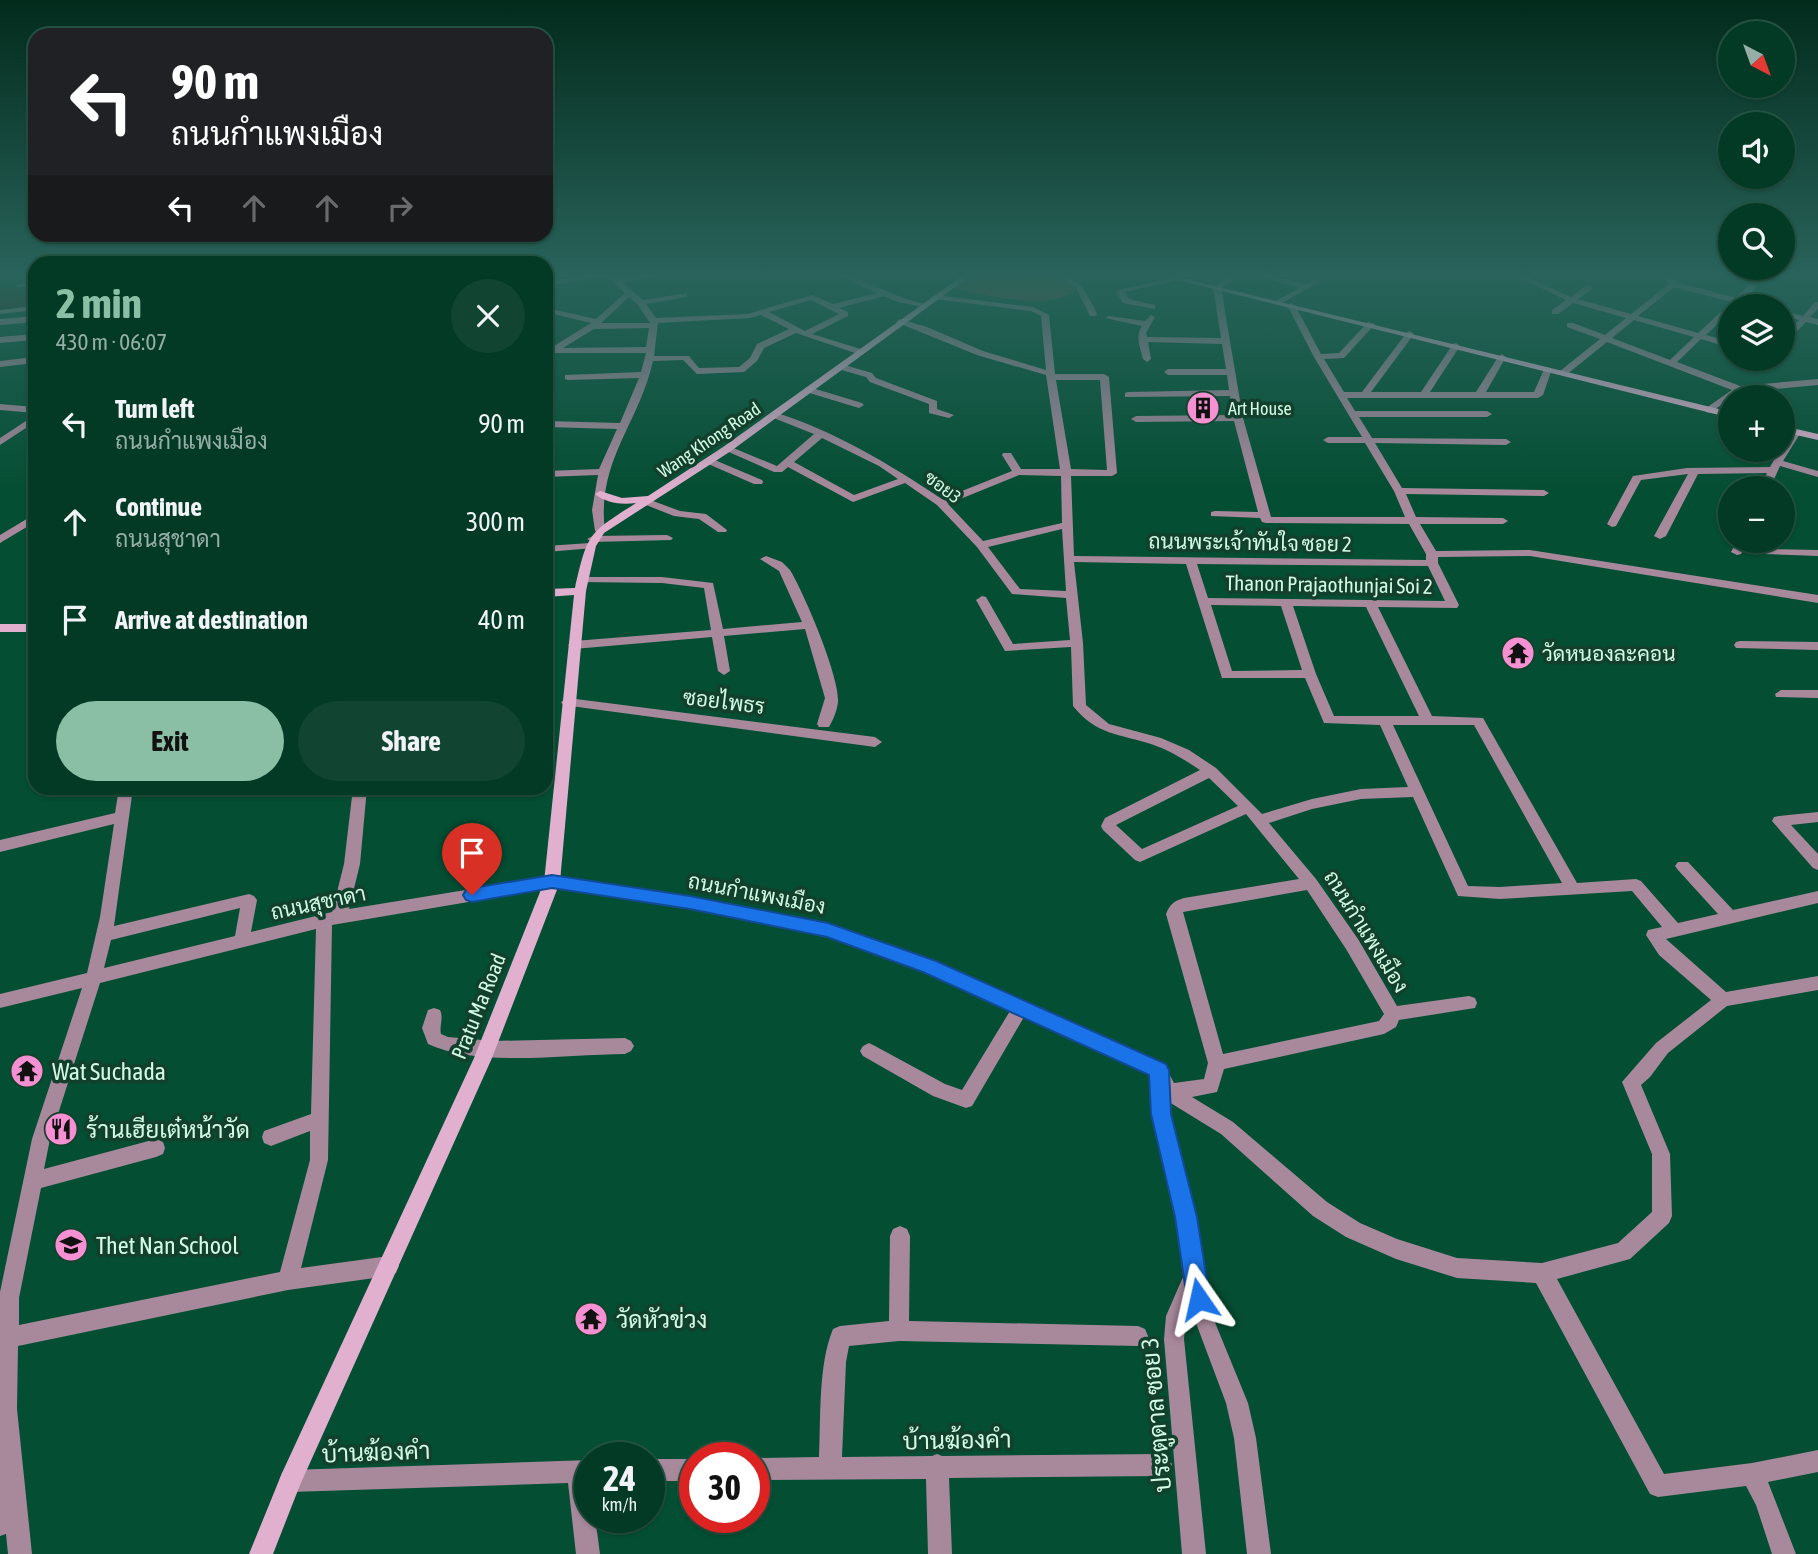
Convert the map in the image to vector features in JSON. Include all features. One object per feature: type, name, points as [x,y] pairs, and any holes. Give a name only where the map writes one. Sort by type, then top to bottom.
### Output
[{"type":"main road","name":"Wang Khong Road","points":[[594,539],[649,498],[710,461],[868,347]]},
{"type":"main road","points":[[1458,347],[1718,412]]},
{"type":"main road","points":[[1796,432],[1818,437]]},
{"type":"main road","points":[[600,494],[621,502],[649,498]]},
{"type":"main road","name":"Pratu Ma Road","points":[[261,1554],[290,1481],[486,1049],[552,882],[574,645],[582,586],[594,539]]},
{"type":"main road","points":[[553,592],[582,586]]},
{"type":"main road","points":[[2,630],[28,628]]},
{"type":"street","name":"Pratu Ma Road","points":[[594,539],[603,472],[645,375],[650,347]]},
{"type":"street","points":[[553,353],[686,358],[697,370],[741,370],[754,359],[760,347]]},
{"type":"street","points":[[844,347],[861,352]]},
{"type":"street","points":[[941,503],[1018,472],[1112,473],[1104,377],[1051,376],[962,347]]},
{"type":"street","name":"ถนนกำแพงเมือง","points":[[1049,347],[1066,471],[1068,559],[1077,643],[1080,706],[1104,727],[1156,741],[1184,753],[1211,771],[1248,807],[1311,883],[1393,1014],[1384,1027],[1217,1063]]},
{"type":"street","points":[[1144,347],[1147,359]]},
{"type":"street","points":[[1225,347],[1238,418],[1265,517]]},
{"type":"street","points":[[1312,347],[1399,491],[1432,559]]},
{"type":"street","points":[[1318,356],[1341,356],[1350,347]]},
{"type":"street","points":[[1365,394],[1401,347]]},
{"type":"street","points":[[1424,394],[1456,347]]},
{"type":"street","points":[[1563,373],[1598,347]]},
{"type":"street","points":[[1621,347],[1728,385]]},
{"type":"street","points":[[1670,364],[1687,347]]},
{"type":"street","points":[[1480,394],[1502,357]]},
{"type":"street","points":[[0,364],[28,361]]},
{"type":"street","points":[[841,367],[934,403],[932,411],[949,415]]},
{"type":"street","points":[[1342,395],[1538,395],[1548,369]]},
{"type":"street","points":[[1168,372],[1230,372]]},
{"type":"street","points":[[568,377],[645,375]]},
{"type":"street","points":[[1784,385],[1818,382]]},
{"type":"street","points":[[809,390],[859,405]]},
{"type":"street","points":[[1128,395],[1233,393]]},
{"type":"street","points":[[1709,410],[1718,404]]},
{"type":"street","points":[[0,407],[28,409]]},
{"type":"street","points":[[1355,414],[1487,414]]},
{"type":"street","name":"ซอย3","points":[[774,415],[820,433],[883,464],[941,503],[981,545],[1016,592],[1073,595]]},
{"type":"street","points":[[1136,419],[1238,418]]},
{"type":"street","points":[[0,442],[28,423]]},
{"type":"street","points":[[553,424],[621,426]]},
{"type":"street","points":[[1770,476],[1796,432]]},
{"type":"street","points":[[727,449],[778,470],[820,433]]},
{"type":"street","points":[[1328,440],[1506,442]]},
{"type":"street","points":[[1007,454],[1018,472]]},
{"type":"street","points":[[710,461],[758,482]]},
{"type":"street","points":[[787,461],[853,499],[904,480]]},
{"type":"street","points":[[1612,524],[1637,478],[1775,466],[1818,474]]},
{"type":"street","points":[[553,474],[603,472]]},
{"type":"street","points":[[1660,536],[1694,472]]},
{"type":"street","points":[[1399,491],[1544,493]]},
{"type":"street","points":[[649,498],[678,514],[702,516],[722,530]]},
{"type":"street","name":"ถนนพระเจ้าทันใจ ซอย 2","points":[[1214,514],[1503,521]]},
{"type":"street","points":[[0,540],[28,522]]},
{"type":"street","points":[[981,545],[1067,525]]},
{"type":"street","points":[[553,548],[594,539],[667,538]]},
{"type":"street","name":"ถนนพระเจ้าทันใจ ซอย 2","points":[[1068,559],[1191,562],[1432,559],[1530,553],[1816,601]]},
{"type":"street","points":[[1795,553],[1818,553]]},
{"type":"street","points":[[766,559],[779,564],[786,572],[809,625],[832,697],[824,724]]},
{"type":"street","name":"Thanon Prajaothunjai Soi 2","points":[[1204,601],[1453,605],[1432,559]]},
{"type":"street","points":[[1191,562],[1227,675],[1310,674]]},
{"type":"street","points":[[582,586],[662,580],[709,585],[724,671]]},
{"type":"street","points":[[982,600],[1009,648],[1077,643]]},
{"type":"street","points":[[1286,602],[1310,674],[1329,720],[1478,720],[1573,890]]},
{"type":"street","points":[[1370,604],[1428,720]]},
{"type":"street","points":[[574,645],[809,625]]},
{"type":"street","points":[[1740,645],[1818,646]]},
{"type":"street","points":[[1781,694],[1818,694]]},
{"type":"street","name":"ซอยไพธร","points":[[568,702],[875,742]]},
{"type":"street","points":[[1384,719],[1415,792],[1463,892],[1573,890],[1636,885],[1674,930]]},
{"type":"street","points":[[1211,771],[1108,825],[1140,856],[1248,807]]},
{"type":"street","points":[[1260,820],[1312,804],[1360,794],[1415,792]]},
{"type":"street","points":[[0,1436],[9,1298],[30,1182],[41,1139],[94,976],[104,935],[125,795]]},
{"type":"street","points":[[288,1280],[319,1160],[331,919],[352,864],[359,795]]},
{"type":"street","points":[[0,846],[122,816]]},
{"type":"street","points":[[1818,817],[1779,821],[1818,864]]},
{"type":"street","points":[[1683,866],[1730,917]]},
{"type":"street","name":"ถนนกำแพงเมือง","points":[[552,882],[690,902],[828,930],[929,966],[1158,1070]]},
{"type":"street","name":"ถนนสุชาดา","points":[[0,1001],[331,919],[552,882]]},
{"type":"street","points":[[1169,1092],[1211,1086],[1217,1063],[1174,914],[1176,908],[1184,904],[1311,883]]},
{"type":"street","points":[[1723,1000],[1665,950],[1654,935],[1818,897]]},
{"type":"street","points":[[104,935],[249,900],[242,940]]},
{"type":"street","points":[[1158,1070],[1169,1092],[1227,1128],[1320,1209],[1353,1230],[1396,1250],[1457,1269],[1542,1273],[1623,1252],[1662,1216],[1661,1154],[1631,1082],[1644,1071],[1662,1048],[1723,1000],[1818,983]]},
{"type":"street","points":[[1393,1014],[1469,1003]]},
{"type":"street","points":[[869,1051],[939,1090],[966,1100],[1021,1007]]},
{"type":"street","points":[[434,1015],[431,1028],[436,1042],[449,1046],[486,1049],[625,1045]]},
{"type":"street","points":[[1158,1070],[1161,1114],[1186,1217],[1194,1278],[1204,1320],[1237,1403],[1245,1438],[1259,1554]]},
{"type":"street","points":[[271,1137],[319,1119]]},
{"type":"street","points":[[30,1182],[156,1147]]},
{"type":"street","points":[[899,1331],[900,1236]]},
{"type":"street","points":[[7,1338],[288,1280],[389,1266]]},
{"type":"street","points":[[1542,1273],[1658,1486],[1752,1474],[1818,1461]]},
{"type":"street","name":"ประตูดาล ซอย 3","points":[[1194,1278],[1176,1315],[1174,1339],[1194,1554]]},
{"type":"street","points":[[830,1468],[840,1336],[899,1331],[1138,1336]]},
{"type":"street","points":[[2,1416],[6,1519]]},
{"type":"street","points":[[937,1465],[940,1554]]},
{"type":"street","name":"บ้านฆ้องคำ","points":[[770,1469],[937,1465],[1161,1465]]},
{"type":"street","name":"บ้านฆ้องคำ","points":[[290,1481],[574,1471]]},
{"type":"street","points":[[1752,1474],[1766,1500],[1784,1554]]},
{"type":"street","points":[[0,1490],[6,1519],[20,1554]]},
{"type":"street","points":[[588,1533],[589,1554]]},
{"type":"building","points":[[1212,394],[1217,404],[1197,405],[1193,395]]},
{"type":"place","name":"Art House","points":[[1203,408]]},
{"type":"place","name":"วัดหนองละคอน","points":[[1518,653]]},
{"type":"place","name":"Wat Suchada","points":[[27,1071]]},
{"type":"place","name":"ร้านเฮียเต๋หน้าวัด","points":[[61,1129]]},
{"type":"place","name":"Thet Nan School","points":[[71,1245]]},
{"type":"place","name":"วัดหัวข่วง","points":[[591,1319]]},
{"type":"route","points":[[472,895],[552,882],[690,902],[828,930],[929,966],[1158,1070],[1161,1114],[1186,1217],[1199,1299]]}]
